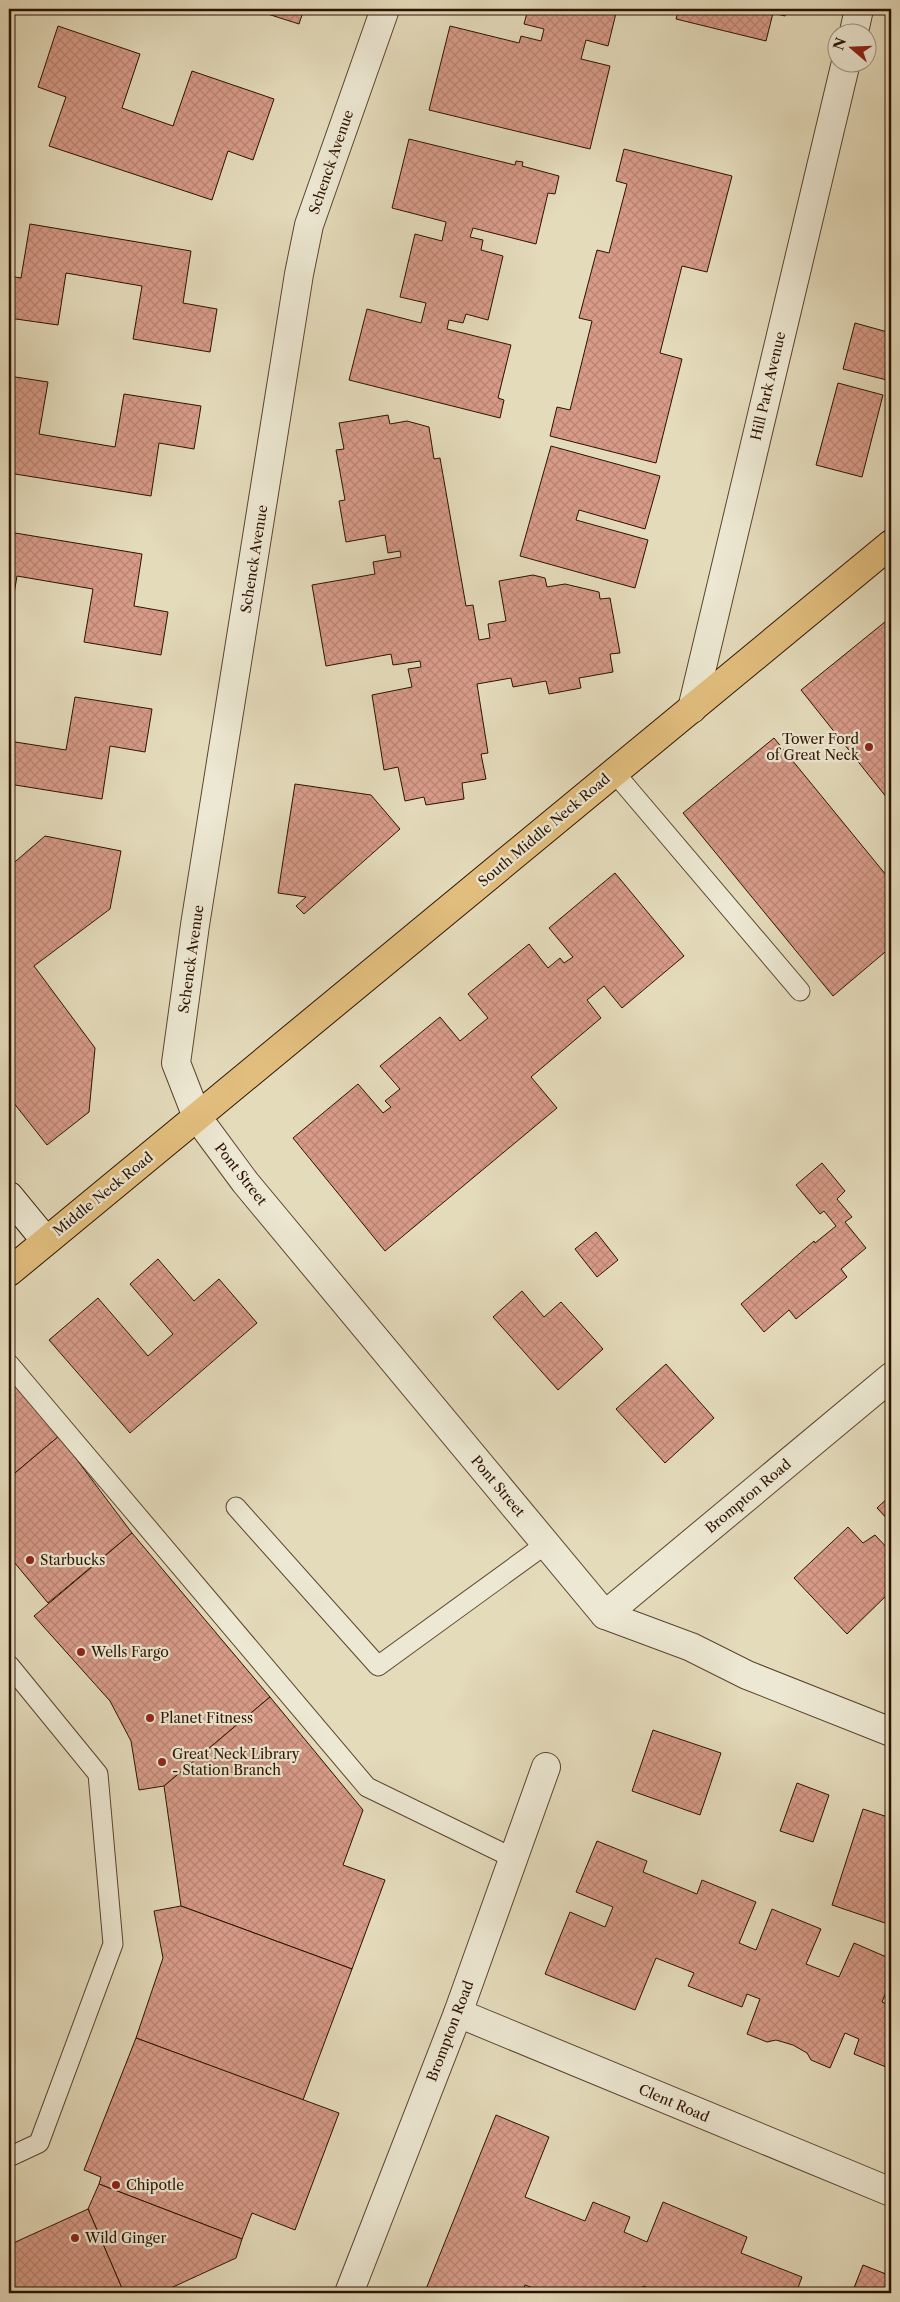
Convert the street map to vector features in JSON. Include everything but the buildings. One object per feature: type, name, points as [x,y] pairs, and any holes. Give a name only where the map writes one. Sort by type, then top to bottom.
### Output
[{"type":"main road","name":"South Middle Neck Road","points":[[197,1117],[891,544]]},
{"type":"main road","name":"Middle Neck Road","points":[[9,1272],[197,1117]]},
{"type":"street","name":"Schenck Avenue","points":[[197,1117],[176,1063],[195,925],[299,274],[309,225],[385,9]]},
{"type":"street","points":[[856,22],[859,9]]},
{"type":"street","name":"Hill Park Avenue","points":[[692,709],[844,72]]},
{"type":"street","name":"Pont Street","points":[[197,1117],[246,1182],[605,1615],[691,1647],[747,1675],[891,1732]]},
{"type":"street","points":[[9,1196],[46,1241]]},
{"type":"street","name":"Brompton Road","points":[[605,1615],[891,1377]]},
{"type":"street","name":"Brompton Road","points":[[349,2293],[458,2013],[546,1767]]},
{"type":"street","name":"Clent Road","points":[[458,2013],[891,2192]]},
{"type":"lane","points":[[614,772],[800,991]]},
{"type":"lane","points":[[9,1364],[367,1787],[513,1858]]},
{"type":"lane","points":[[236,1506],[378,1666],[546,1544]]},
{"type":"lane","points":[[9,1666],[98,1774],[113,1944],[39,2144],[9,2157]]},
{"type":"place","name":"Tower Ford of Great Neck","points":[[869,747]]},
{"type":"place","name":"Starbucks","points":[[30,1560]]},
{"type":"place","name":"Wells Fargo","points":[[81,1652]]},
{"type":"place","name":"Planet Fitness","points":[[150,1718]]},
{"type":"place","name":"Great Neck Library - Station Branch","points":[[162,1762]]},
{"type":"place","name":"Chipotle","points":[[116,2185]]},
{"type":"place","name":"Wild Ginger","points":[[75,2238]]}]
